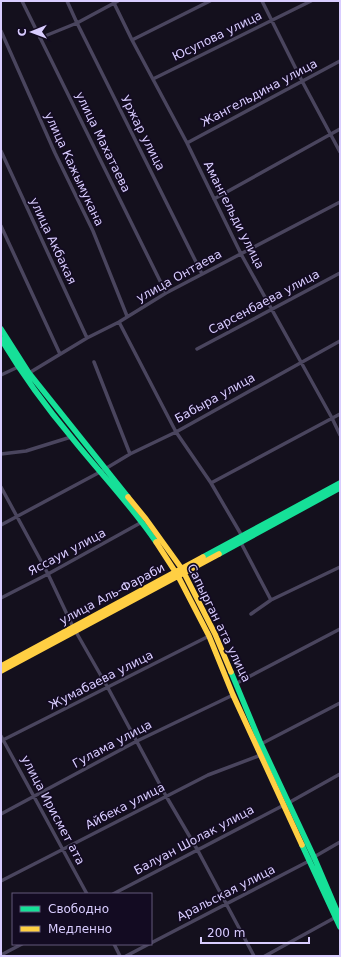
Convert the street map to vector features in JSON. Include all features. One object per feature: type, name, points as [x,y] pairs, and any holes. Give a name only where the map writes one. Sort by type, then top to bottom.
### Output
[{"type":"main road","name":"Сапырган ата улица","points":[[1,329],[29,372],[142,522],[176,574],[209,636],[233,695],[261,755],[314,857],[338,918],[340,927]]},
{"type":"main road","name":"Сапырган ата улица","points":[[1,339],[18,367],[71,437],[146,519],[183,570],[215,634],[237,683],[309,861],[338,918]]},
{"type":"main road","name":"улица Аль-Фараби","points":[[1,671],[340,483]]},
{"type":"main road","name":"улица Аль-Фараби","points":[[240,539],[340,488]]},
{"type":"main road","name":"улица Аль-Фараби","points":[[1,666],[74,630]]},
{"type":"street","name":"улица Махатаева","points":[[22,1],[166,293]]},
{"type":"street","name":"Уржар улица","points":[[67,1],[202,274]]},
{"type":"street","points":[[132,40],[210,1]]},
{"type":"street","points":[[262,1],[302,82],[340,152]]},
{"type":"street","name":"Юсупова улица","points":[[153,79],[311,1]]},
{"type":"street","points":[[40,38],[77,23],[115,2]]},
{"type":"street","name":"Амангельди улица","points":[[115,2],[132,40],[187,143],[241,254],[340,435]]},
{"type":"street","name":"улица Кажымукана","points":[[1,31],[55,153],[93,231],[127,316]]},
{"type":"street","name":"Жангельдина улица","points":[[187,143],[340,61]]},
{"type":"street","points":[[214,199],[340,129]]},
{"type":"street","name":"улица Акбакая","points":[[1,151],[87,338]]},
{"type":"street","name":"улица Онтаева","points":[[29,372],[87,338],[119,322],[166,293],[340,202]]},
{"type":"street","points":[[1,226],[60,354]]},
{"type":"street","name":"Сарсенбаева улица","points":[[197,349],[340,273]]},
{"type":"street","points":[[119,322],[176,432],[211,483],[271,600]]},
{"type":"street","name":"Бабыра улица","points":[[1,525],[130,454],[176,432],[340,341]]},
{"type":"street","points":[[94,362],[130,454]]},
{"type":"street","points":[[1,375],[18,367]]},
{"type":"street","points":[[211,483],[340,414]]},
{"type":"street","points":[[1,454],[26,451],[71,437]]},
{"type":"street","points":[[1,487],[48,574],[74,630],[108,688],[166,796],[197,849],[254,956]]},
{"type":"street","name":"Яссауи улица","points":[[1,598],[142,522]]},
{"type":"street","points":[[251,614],[271,600],[340,567]]},
{"type":"street","points":[[237,683],[340,629]]},
{"type":"street","name":"Жумабаева улица","points":[[2,739],[108,688],[209,636]]},
{"type":"street","name":"Гулама улица","points":[[1,814],[137,741],[233,695]]},
{"type":"street","points":[[262,744],[340,702]]},
{"type":"street","name":"улица Ирисмет ата","points":[[2,739],[86,893]]},
{"type":"street","name":"Айбека улица","points":[[1,881],[208,775],[261,755]]},
{"type":"street","name":"Балуан Шолак улица","points":[[115,893],[197,849],[287,804],[340,774]]},
{"type":"street","name":"Аральская улица","points":[[152,943],[309,861],[340,842]]},
{"type":"street","points":[[265,956],[338,918]]},
{"type":"street","points":[[1,955],[20,945]]},
{"type":"street","points":[[114,945],[120,956]]},
{"type":"street","name":"Аральская улица","points":[[126,956],[148,945]]},
{"type":"traffic: fast","points":[[1,329],[29,373],[128,497]]},
{"type":"traffic: fast","points":[[1,339],[26,378],[62,426],[126,502],[156,542]]},
{"type":"traffic: fast","points":[[203,557],[340,483]]},
{"type":"traffic: fast","points":[[219,554],[340,488]]},
{"type":"traffic: fast","points":[[231,672],[261,744],[314,857],[340,918]]},
{"type":"traffic: fast","points":[[302,845],[340,927]]},
{"type":"traffic: slow","points":[[128,497],[146,519],[182,569],[215,634],[231,672]]},
{"type":"traffic: slow","points":[[156,542],[178,576],[209,636],[233,695],[302,845]]},
{"type":"traffic: slow","points":[[1,671],[219,554]]},
{"type":"traffic: slow","points":[[1,666],[203,557]]}]
